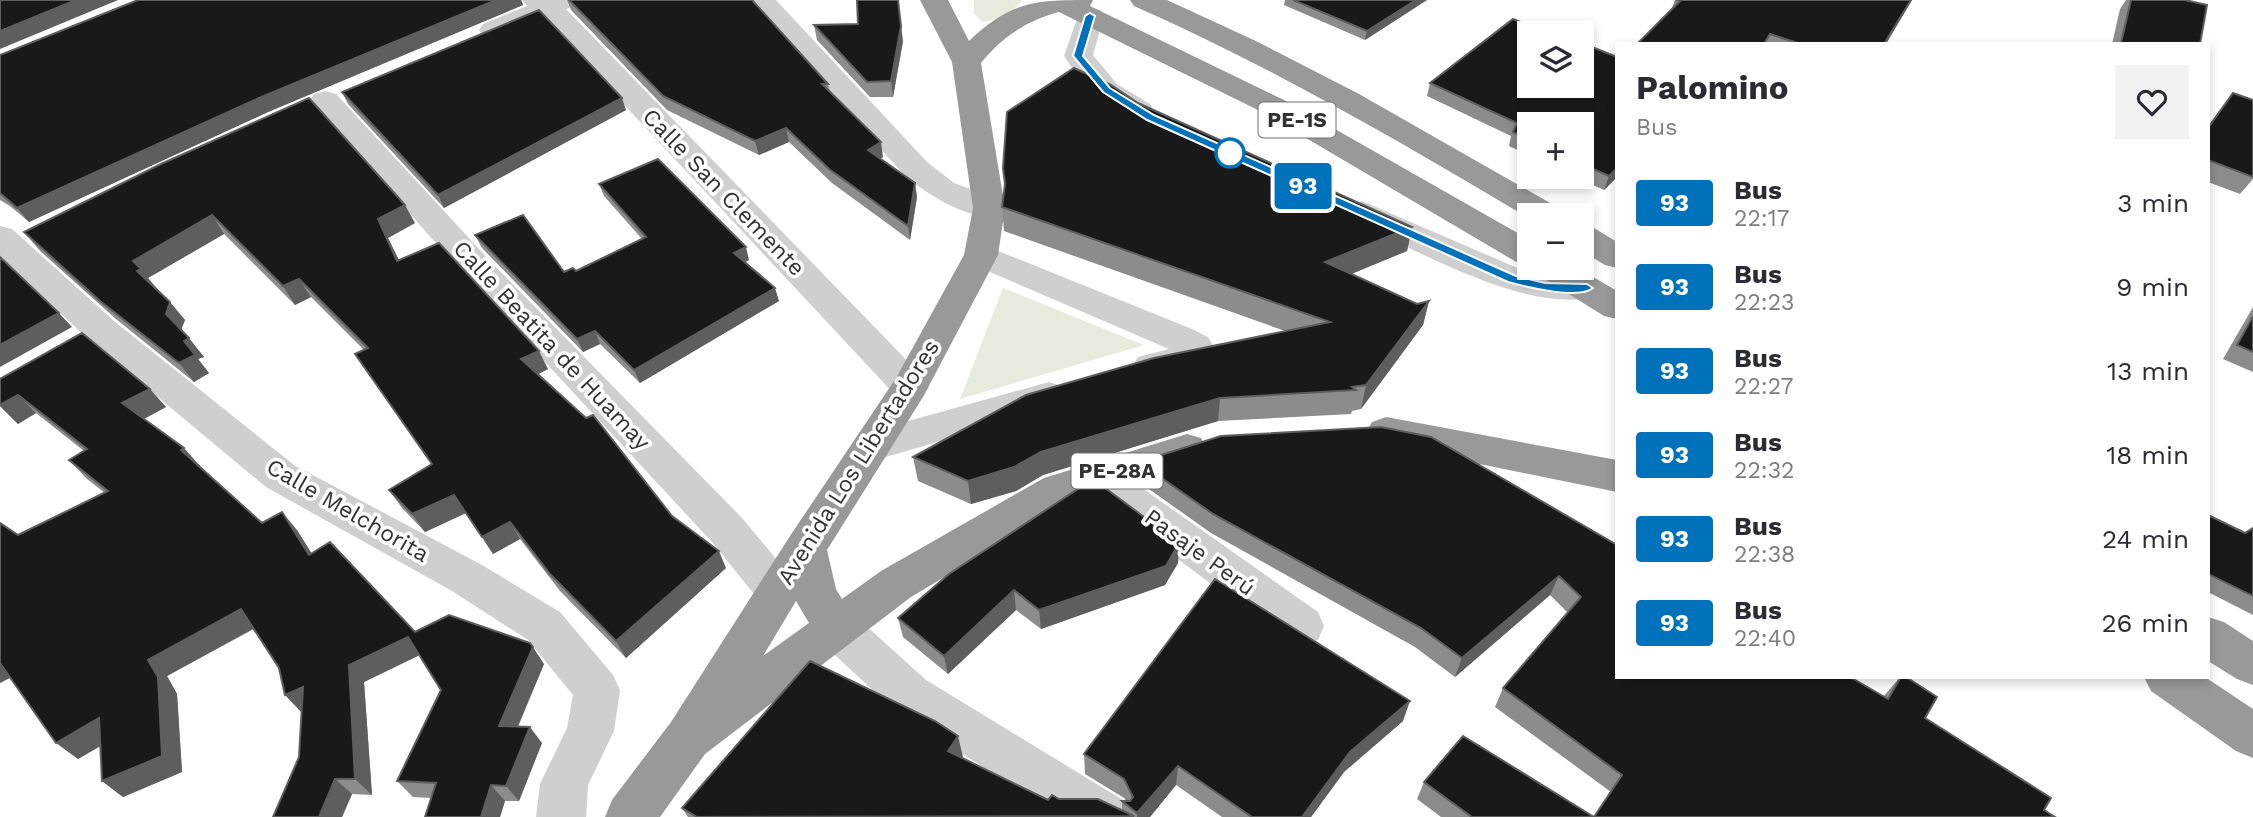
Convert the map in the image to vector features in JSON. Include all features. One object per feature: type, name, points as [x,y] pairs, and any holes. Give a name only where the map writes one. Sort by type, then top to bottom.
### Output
[{"type":"highway","name":"Avenida Los Libertadores","points":[[630,817],[688,738],[777,592],[910,387],[981,256],[989,208],[966,62],[934,0]]},
{"type":"highway","name":"PE-1S","points":[[1144,0],[1200,24],[1311,81],[1526,203]]},
{"type":"highway","points":[[966,62],[980,43],[1002,25],[1034,9],[1074,5]]},
{"type":"highway","name":"PE-1S","points":[[1074,5],[1273,106],[1517,247]]},
{"type":"highway","points":[[1594,243],[1615,256]]},
{"type":"highway","points":[[1573,280],[1615,306]]},
{"type":"highway","points":[[1350,431],[1376,430],[1612,472]]},
{"type":"highway","name":"PE-28A","points":[[688,738],[896,584],[1058,489],[1219,439]]},
{"type":"highway","points":[[805,548],[815,595],[837,628]]},
{"type":"highway","points":[[2210,637],[2253,665]]},
{"type":"highway","points":[[2157,679],[2184,689],[2253,736]]},
{"type":"street","points":[[761,0],[916,169],[943,190],[989,208]]},
{"type":"street","points":[[461,43],[550,2]]},
{"type":"street","name":"Calle San Clemente","points":[[550,2],[910,387]]},
{"type":"street","points":[[1074,5],[1078,56],[1107,90],[1163,123]]},
{"type":"street","name":"Calle Beatita de Huamay","points":[[325,101],[480,271],[727,530],[777,592]]},
{"type":"street","points":[[1338,201],[1513,279],[1545,287],[1587,288]]},
{"type":"street","name":"Calle Melchorita","points":[[17,240],[84,339],[280,476],[467,578],[544,626],[597,690],[590,731],[564,784],[561,817]]},
{"type":"street","points":[[981,256],[1187,342],[1198,350],[1195,355],[1125,374]]},
{"type":"street","points":[[872,446],[1085,386]]},
{"type":"street","name":"Pasaje Perú","points":[[1097,477],[1302,626]]},
{"type":"street","points":[[837,628],[910,695],[1105,817]]},
{"type":"shaded area","points":[[974,0],[1022,0],[1005,15],[982,22],[974,13]]},
{"type":"shaded area","points":[[1003,288],[1144,345],[960,399]]},
{"type":"building","points":[[0,0],[76,0],[0,31]]},
{"type":"building","points":[[138,0],[496,0],[259,98],[17,208],[0,193],[0,55]]},
{"type":"building","points":[[569,0],[752,0],[828,84],[822,84],[881,142],[868,150],[915,183],[908,226],[829,169],[786,128],[755,141],[663,96]]},
{"type":"building","points":[[857,0],[898,0],[901,26],[891,81],[867,82],[814,25],[858,24]]},
{"type":"building","points":[[1293,0],[1416,0],[1367,31]]},
{"type":"building","points":[[1676,0],[1911,0],[1885,42],[1795,42],[1770,34],[1765,42],[1639,42],[1680,1]]},
{"type":"building","points":[[2131,0],[2185,0],[2207,5],[2200,42],[2121,42]]},
{"type":"building","points":[[539,10],[622,98],[438,195],[342,92]]},
{"type":"building","points":[[1513,19],[1518,21],[1517,98],[1594,98],[1594,48],[1615,56],[1615,170],[1609,176],[1594,169],[1594,112],[1517,112],[1517,123],[1430,83]]},
{"type":"building","points":[[1074,68],[1111,85],[1138,103],[1412,227],[1325,262],[1417,304],[1429,301],[1366,385],[1352,387],[1356,390],[1220,398],[1041,452],[1014,467],[968,481],[913,457],[1026,395],[1154,358],[1330,322],[1002,207],[1007,112]]},
{"type":"building","points":[[2233,93],[2253,100],[2253,177],[2210,161],[2210,125]]},
{"type":"building","points":[[309,98],[405,205],[378,219],[397,261],[439,243],[539,351],[521,359],[586,418],[593,415],[672,516],[719,551],[616,641],[550,574],[510,522],[482,537],[454,495],[412,514],[389,490],[432,464],[355,354],[368,348],[299,279],[283,286],[212,215],[133,261],[141,269],[137,271],[170,302],[166,314],[189,338],[184,341],[195,355],[179,363],[100,301],[24,232],[161,164]]},
{"type":"building","points":[[658,159],[746,247],[734,253],[775,288],[634,370],[595,331],[577,339],[475,235],[523,215],[564,272],[573,268],[576,271],[646,237],[599,184]]},
{"type":"building","points":[[0,257],[59,313],[0,345]]},
{"type":"building","points":[[2253,316],[2253,352],[2237,345]]},
{"type":"building","points":[[82,333],[150,389],[122,403],[184,448],[181,450],[262,523],[282,512],[309,555],[330,542],[415,632],[449,615],[530,643],[533,647],[499,726],[530,727],[506,786],[491,785],[481,817],[425,817],[436,783],[397,781],[441,690],[408,637],[349,665],[355,779],[335,779],[319,817],[273,817],[299,757],[303,687],[285,695],[279,668],[241,609],[148,660],[158,677],[162,756],[102,781],[99,718],[56,743],[0,663],[0,523],[18,535],[108,491],[69,460],[87,449],[18,395],[0,405],[0,379]]},
{"type":"building","points":[[1381,427],[1431,437],[1615,544],[1615,679],[1853,679],[1888,699],[1900,679],[1909,679],[1937,697],[1925,718],[2051,798],[2044,810],[2055,817],[1594,817],[1622,775],[1503,688],[1581,597],[1559,576],[1462,658],[1421,628],[1213,514],[1139,462],[1221,436]]},
{"type":"building","points":[[1093,479],[1179,543],[1166,566],[1039,610],[1014,590],[944,656],[898,618],[949,574]]},
{"type":"building","points":[[2210,516],[2245,533],[2253,528],[2253,596],[2210,575]]},
{"type":"building","points":[[1215,579],[1410,701],[1350,752],[1302,817],[1252,817],[1178,766],[1137,813],[1122,801],[1130,801],[1133,797],[1124,779],[1084,754]]},
{"type":"building","points":[[810,661],[935,721],[958,736],[948,751],[1048,800],[1052,795],[1059,799],[1098,799],[1134,816],[697,817],[682,808]]},
{"type":"building","points":[[1463,736],[1594,817],[1472,817],[1424,782]]},
{"type":"bus line","name":"93","points":[[1090,16],[1078,56],[1107,90],[1150,118],[1513,279],[1545,287],[1587,288]]}]
